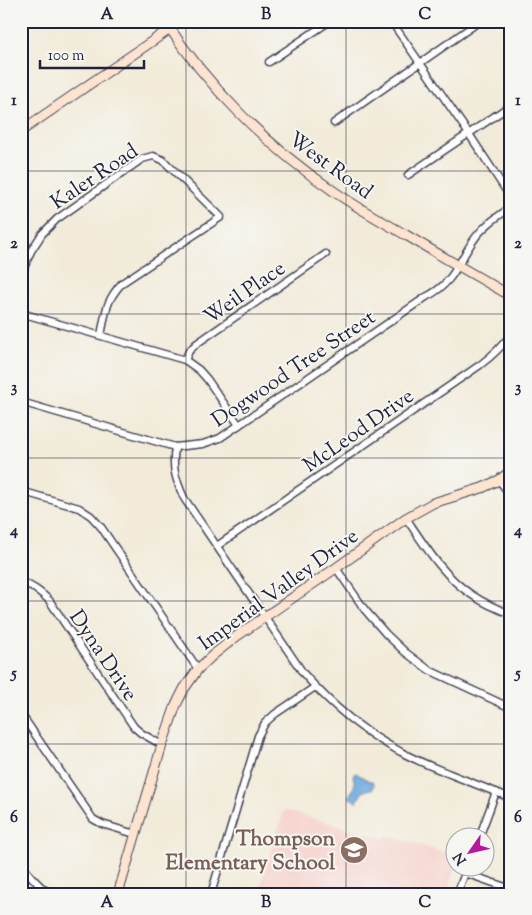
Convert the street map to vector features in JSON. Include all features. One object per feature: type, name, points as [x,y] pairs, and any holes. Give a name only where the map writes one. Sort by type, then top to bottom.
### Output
[{"type":"street","points":[[21,131],[168,25],[181,21]]},
{"type":"street","points":[[270,62],[330,21]]},
{"type":"street","points":[[391,21],[511,198]]},
{"type":"street","points":[[334,123],[480,21]]},
{"type":"street","name":"West Road","points":[[168,25],[192,59],[220,92],[272,144],[343,198],[511,296]]},
{"type":"street","points":[[408,175],[511,105]]},
{"type":"street","name":"Kaler Road","points":[[21,275],[31,251],[42,234],[57,219],[142,159],[153,156],[164,160],[220,217],[122,284],[113,293],[108,302],[101,336]]},
{"type":"street","name":"Dogwood Tree Street","points":[[21,402],[176,447],[203,444],[220,438],[435,292],[448,280],[473,240],[488,223],[511,207]]},
{"type":"street","name":"Weil Place","points":[[185,360],[189,351],[196,344],[326,254]]},
{"type":"street","points":[[21,313],[185,360],[199,370],[207,379],[239,426]]},
{"type":"street","name":"McLeod Drive","points":[[218,546],[493,356],[504,345],[511,334]]},
{"type":"street","points":[[176,447],[174,468],[177,482],[184,498],[303,673],[315,687],[356,724],[400,752],[511,798]]},
{"type":"street","name":"Imperial Valley Drive","points":[[118,894],[176,705],[198,669],[219,650],[406,518],[433,503],[474,491],[499,480],[511,471]]},
{"type":"street","points":[[499,480],[511,496]]},
{"type":"street","points":[[21,492],[79,508],[101,527],[198,669]]},
{"type":"street","points":[[406,518],[438,564],[454,580],[472,596],[494,608],[511,614]]},
{"type":"street","points":[[336,568],[365,610],[405,652],[428,670],[511,708]]},
{"type":"street","name":"Dyna Drive","points":[[21,582],[39,590],[49,600],[134,727],[162,746]]},
{"type":"street","points":[[211,894],[258,736],[265,723],[275,714],[315,687]]},
{"type":"street","points":[[21,714],[93,819],[102,824],[135,834]]},
{"type":"street","points":[[483,828],[496,792]]},
{"type":"street","points":[[21,864],[31,878],[51,894]]},
{"type":"street","points":[[457,894],[463,878]]},
{"type":"street","points":[[485,878],[511,889]]},
{"type":"shaded area","name":"Thompson Elementary School","points":[[284,810],[385,839],[387,835],[444,853],[444,878],[452,878],[446,894],[258,894]]},
{"type":"water","points":[[356,773],[372,781],[374,784],[373,789],[363,792],[357,802],[348,797],[354,787],[353,777]]},
{"type":"place","name":"Thompson Elementary School","points":[[354,850]]}]
